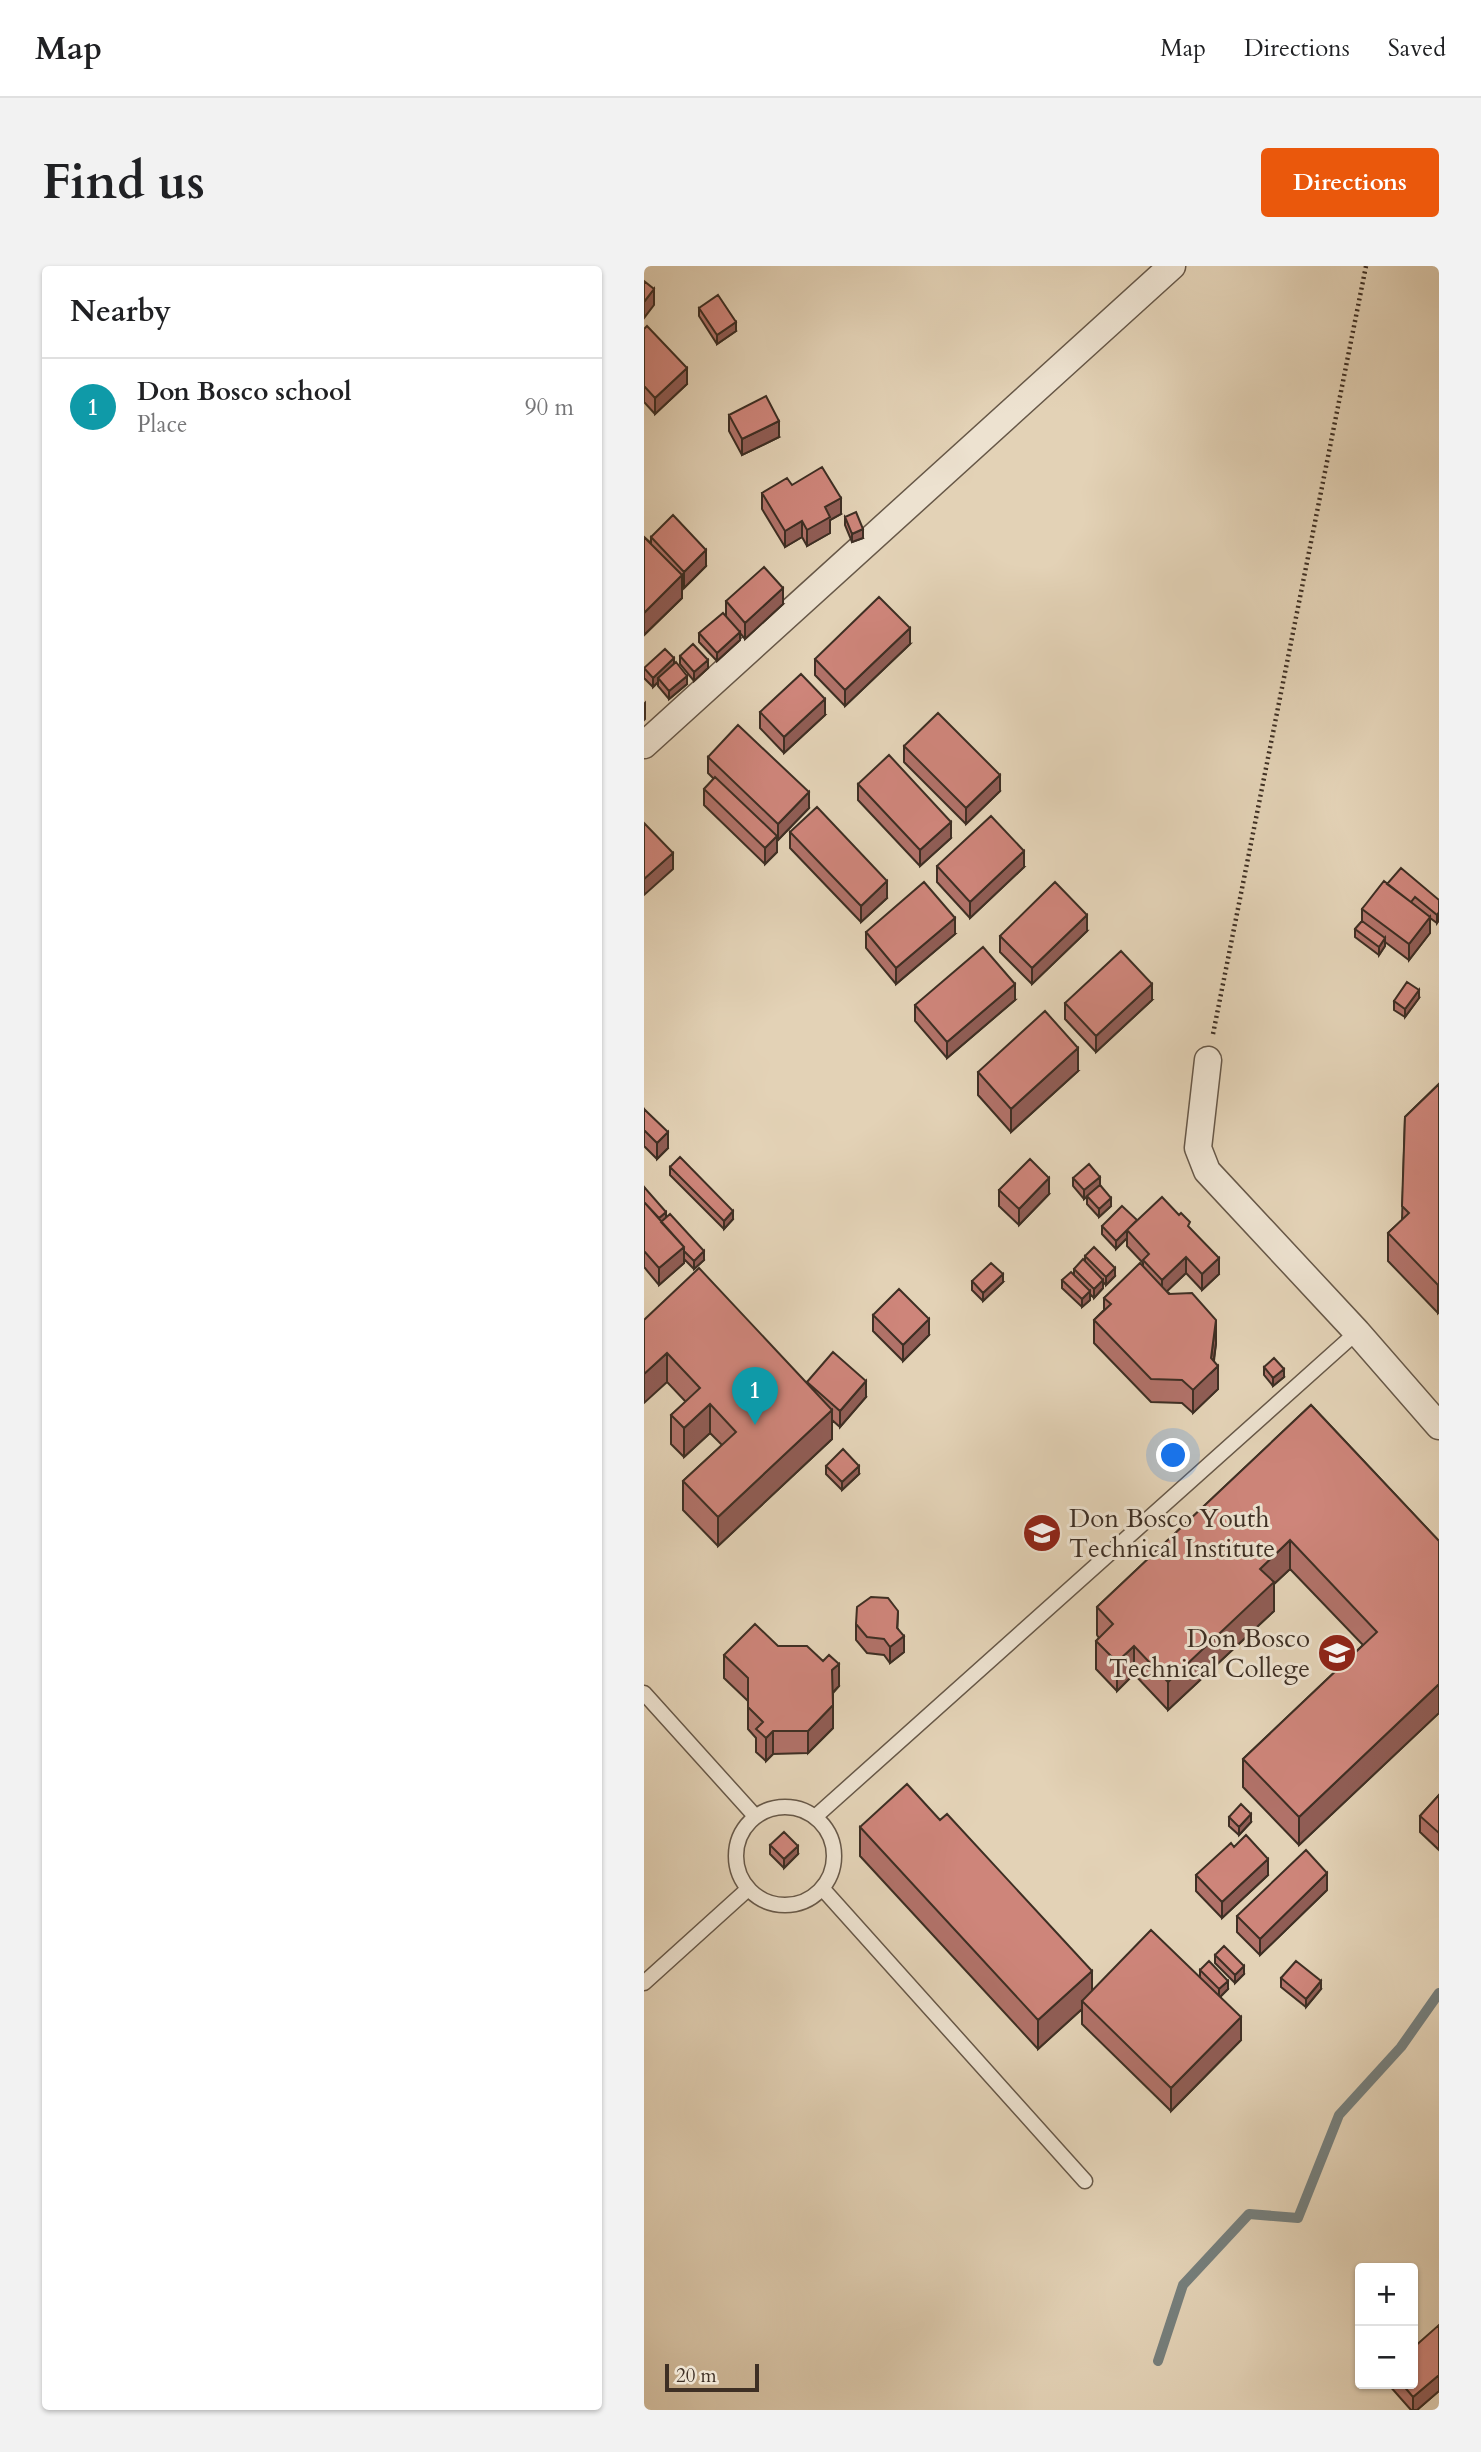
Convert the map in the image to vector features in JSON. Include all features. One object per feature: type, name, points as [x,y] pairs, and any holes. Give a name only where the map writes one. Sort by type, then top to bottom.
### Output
[{"type":"street","points":[[644,745],[1172,266]]},
{"type":"street","points":[[1208,1060],[1198,1148],[1207,1171],[1357,1332],[1439,1426]]},
{"type":"lane","points":[[816,1817],[1357,1332]]},
{"type":"lane","points":[[644,1693],[755,1816]]},
{"type":"lane","points":[[786,1806],[801,1809],[816,1817],[829,1832],[835,1850],[832,1871],[822,1888],[806,1900],[785,1905],[765,1901],[748,1889],[738,1872],[736,1851],[742,1832],[755,1816],[769,1809],[786,1806]]},
{"type":"lane","points":[[822,1888],[1085,2181]]},
{"type":"lane","points":[[644,1983],[748,1889]]},
{"type":"path","points":[[1208,1060],[1366,266]]},
{"type":"building","points":[[644,281],[654,289],[644,302]]},
{"type":"building","points":[[718,295],[736,322],[717,335],[699,308]]},
{"type":"building","points":[[647,326],[687,368],[655,398],[644,386],[644,329]]},
{"type":"building","points":[[766,396],[779,421],[742,439],[729,415]]},
{"type":"building","points":[[822,467],[841,498],[825,507],[830,517],[807,530],[802,521],[785,531],[762,493],[787,478],[792,485]]},
{"type":"building","points":[[856,512],[863,529],[852,534],[845,517]]},
{"type":"building","points":[[673,515],[706,550],[684,572],[651,537]]},
{"type":"building","points":[[644,537],[682,575],[644,613]]},
{"type":"building","points":[[764,567],[783,588],[745,623],[726,601]]},
{"type":"building","points":[[879,597],[910,628],[845,690],[815,659]]},
{"type":"building","points":[[723,613],[740,632],[717,653],[699,633]]},
{"type":"building","points":[[693,644],[708,660],[694,672],[680,656]]},
{"type":"building","points":[[665,649],[674,658],[653,678],[644,668]]},
{"type":"building","points":[[676,662],[687,676],[669,691],[658,678]]},
{"type":"building","points":[[801,674],[825,699],[784,737],[760,712]]},
{"type":"building","points":[[938,713],[1000,775],[966,808],[904,746]]},
{"type":"building","points":[[738,725],[809,792],[778,824],[708,757]]},
{"type":"building","points":[[889,755],[951,822],[920,850],[858,784]]},
{"type":"building","points":[[715,777],[777,836],[765,848],[704,789]]},
{"type":"building","points":[[817,807],[887,881],[861,906],[790,832]]},
{"type":"building","points":[[991,816],[1024,851],[970,902],[937,866]]},
{"type":"building","points":[[644,823],[673,853],[644,879]]},
{"type":"building","points":[[1401,868],[1439,900],[1437,915],[1415,897],[1411,902],[1387,884]]},
{"type":"building","points":[[1384,881],[1430,917],[1409,944],[1362,909]]},
{"type":"building","points":[[924,882],[955,918],[896,968],[866,932]]},
{"type":"building","points":[[1055,882],[1087,915],[1032,968],[1000,936]]},
{"type":"building","points":[[1362,921],[1385,938],[1379,947],[1355,929]]},
{"type":"building","points":[[983,947],[1015,984],[947,1042],[915,1005]]},
{"type":"building","points":[[1121,951],[1152,984],[1096,1036],[1065,1003]]},
{"type":"building","points":[[1407,982],[1419,990],[1405,1009],[1394,1001]]},
{"type":"building","points":[[1045,1011],[1078,1048],[1011,1109],[978,1072]]},
{"type":"building","points":[[1439,1084],[1438,1285],[1388,1233],[1409,1213],[1402,1206],[1405,1117]]},
{"type":"building","points":[[644,1109],[668,1132],[657,1143],[644,1130]]},
{"type":"building","points":[[680,1157],[733,1211],[724,1221],[670,1167]]},
{"type":"building","points":[[1030,1159],[1049,1178],[1019,1209],[999,1190]]},
{"type":"building","points":[[1089,1164],[1100,1177],[1084,1190],[1073,1178]]},
{"type":"building","points":[[1100,1185],[1111,1198],[1099,1209],[1087,1196]]},
{"type":"building","points":[[644,1187],[666,1212],[659,1218],[644,1202]]},
{"type":"building","points":[[1162,1197],[1179,1215],[1181,1213],[1190,1222],[1188,1226],[1219,1258],[1202,1274],[1186,1257],[1162,1280],[1143,1260],[1149,1254],[1127,1230]]},
{"type":"building","points":[[644,1202],[684,1247],[659,1268],[644,1251]]},
{"type":"building","points":[[1122,1206],[1137,1220],[1116,1241],[1102,1226]]},
{"type":"building","points":[[670,1214],[704,1251],[694,1261],[661,1222]]},
{"type":"building","points":[[1094,1247],[1115,1268],[1106,1277],[1085,1256]]},
{"type":"building","points":[[1083,1259],[1103,1280],[1094,1289],[1074,1269]]},
{"type":"building","points":[[991,1263],[1003,1274],[983,1293],[972,1281]]},
{"type":"building","points":[[1140,1263],[1169,1294],[1192,1293],[1216,1320],[1211,1358],[1218,1366],[1193,1390],[1182,1380],[1151,1379],[1094,1320],[1111,1304],[1104,1298]]},
{"type":"building","points":[[699,1268],[832,1410],[718,1517],[683,1481],[736,1432],[710,1404],[684,1428],[671,1415],[700,1388],[667,1353],[644,1374],[644,1320]]},
{"type":"building","points":[[1071,1272],[1090,1291],[1082,1299],[1062,1280]]},
{"type":"building","points":[[899,1289],[929,1319],[903,1345],[873,1315]]},
{"type":"building","points":[[833,1352],[866,1381],[840,1411],[807,1382]]},
{"type":"building","points":[[1274,1358],[1284,1369],[1273,1378],[1264,1367]]},
{"type":"building","points":[[1311,1405],[1439,1541],[1439,1684],[1299,1817],[1243,1759],[1377,1632],[1290,1540],[1260,1569],[1274,1582],[1168,1682],[1134,1646],[1117,1662],[1096,1641],[1113,1624],[1097,1607]]},
{"type":"building","points":[[843,1449],[859,1466],[842,1482],[826,1466]]},
{"type":"building","points":[[871,1597],[888,1598],[898,1611],[897,1628],[904,1636],[890,1647],[884,1639],[867,1637],[856,1624],[857,1607]]},
{"type":"building","points":[[755,1624],[778,1646],[807,1646],[823,1661],[829,1655],[839,1664],[832,1670],[833,1705],[808,1731],[773,1731],[766,1738],[756,1729],[763,1722],[748,1707],[748,1678],[724,1655]]},
{"type":"building","points":[[907,1784],[940,1820],[947,1814],[1092,1971],[1038,2020],[860,1827]]},
{"type":"building","points":[[1439,1795],[1439,1833],[1420,1816]]},
{"type":"building","points":[[1241,1804],[1251,1814],[1239,1827],[1229,1817]]},
{"type":"building","points":[[784,1832],[798,1846],[784,1859],[770,1845]]},
{"type":"building","points":[[1246,1835],[1268,1859],[1222,1902],[1196,1875],[1231,1843],[1234,1847]]},
{"type":"building","points":[[1306,1850],[1327,1873],[1260,1939],[1237,1916]]},
{"type":"building","points":[[1151,1930],[1241,2017],[1171,2088],[1082,2001]]},
{"type":"building","points":[[1224,1946],[1244,1966],[1235,1975],[1215,1955]]},
{"type":"building","points":[[1209,1961],[1228,1981],[1219,1989],[1200,1970]]},
{"type":"building","points":[[1296,1961],[1321,1981],[1306,1999],[1281,1978]]},
{"type":"building","points":[[1439,2325],[1439,2375],[1413,2397],[1406,2389],[1418,2389],[1418,2344]]},
{"type":"waterway","points":[[1158,2361],[1183,2285],[1249,2214],[1298,2218],[1339,2115],[1401,2047],[1439,1993]]},
{"type":"place","name":"Don Bosco school","points":[[755,1425]]},
{"type":"place","name":"Don Bosco Youth Technical Institute","points":[[1042,1533]]},
{"type":"place","name":"Don Bosco Technical College","points":[[1337,1653]]}]
